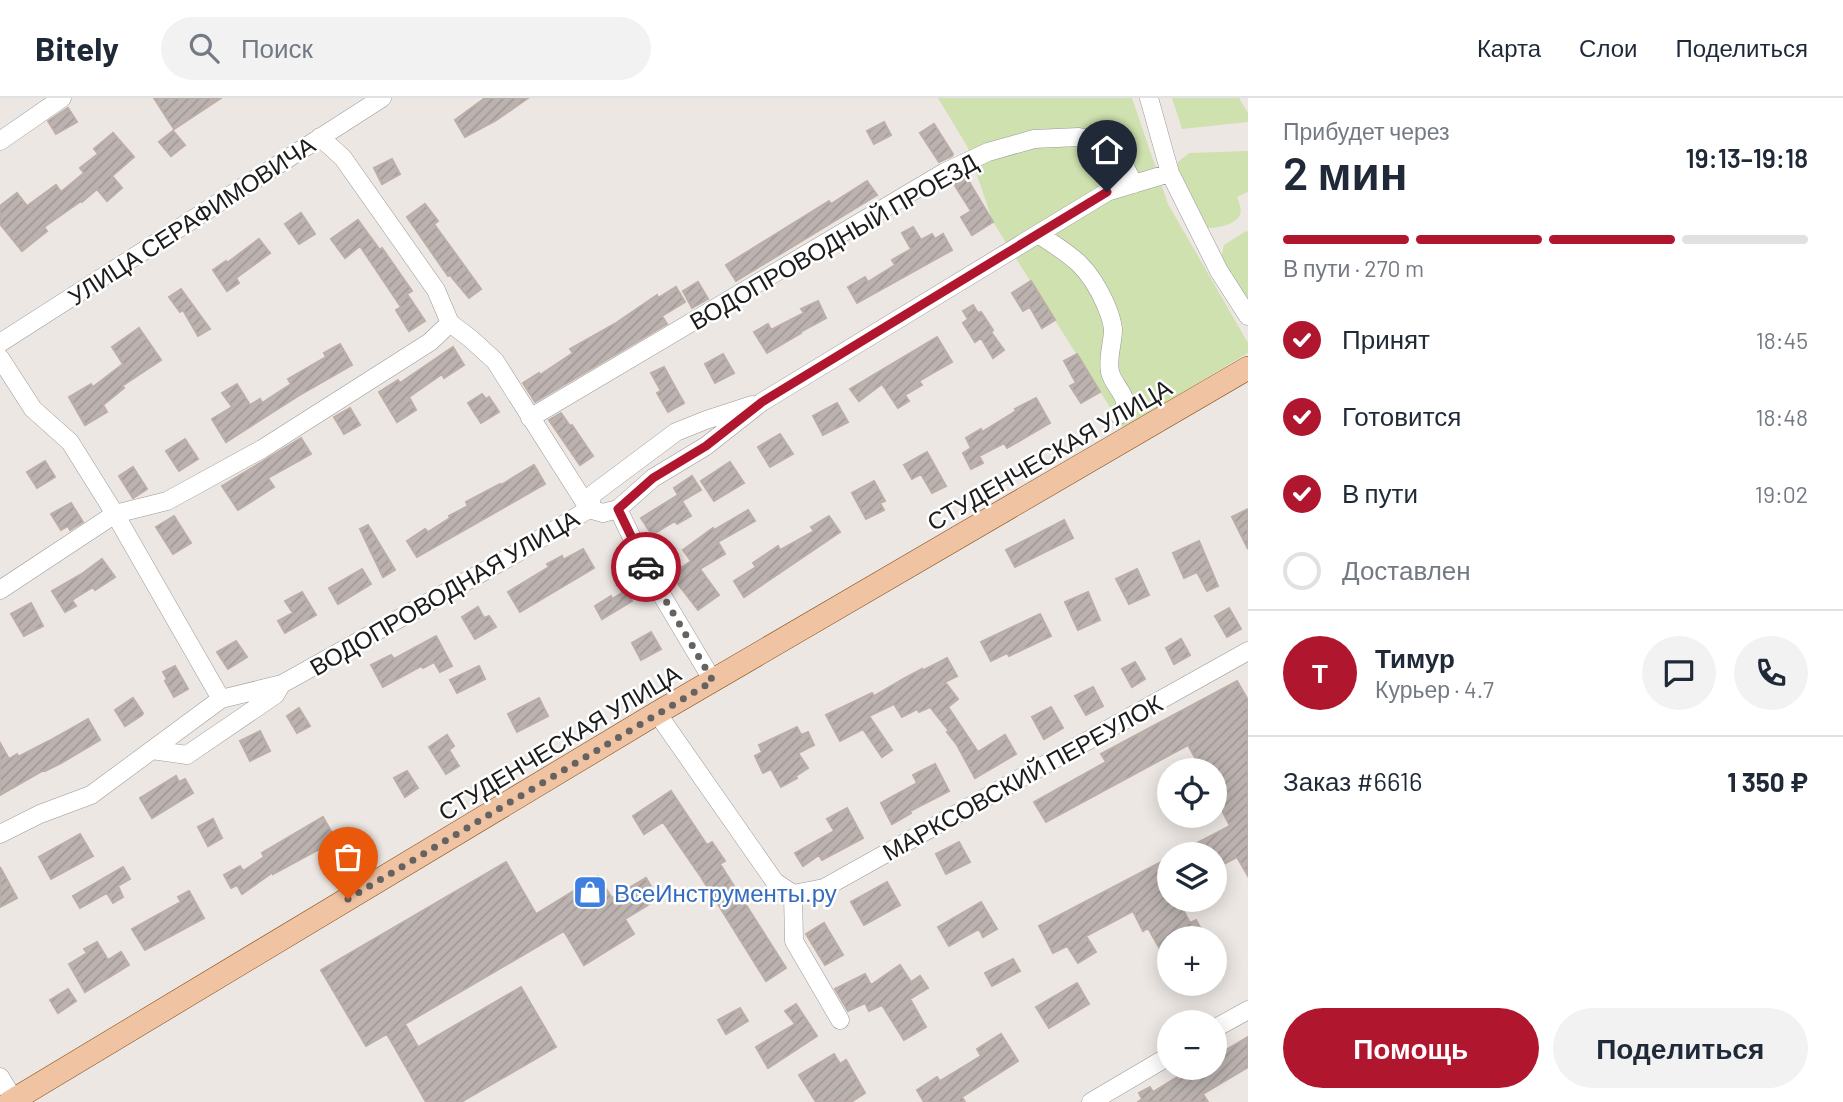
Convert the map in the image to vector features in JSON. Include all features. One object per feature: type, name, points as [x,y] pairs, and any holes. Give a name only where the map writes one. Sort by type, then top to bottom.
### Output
[{"type":"main road","name":"СТУДЕНЧЕСКАЯ УЛИЦА","points":[[12,1101],[657,713],[1248,368]]},
{"type":"street","points":[[0,141],[62,98]]},
{"type":"street","name":"УЛИЦА СЕРАФИМОВИЧА","points":[[0,343],[382,98]]},
{"type":"street","points":[[1149,98],[1170,173],[1219,271],[1248,316]]},
{"type":"street","points":[[320,137],[343,158],[436,290],[450,323],[495,361],[589,509]]},
{"type":"street","name":"ВОДОПРОВОДНЫЙ ПРОЕЗД","points":[[530,418],[945,172],[988,152],[1034,139],[1079,137],[1112,144],[1134,184]]},
{"type":"street","points":[[713,681],[650,577],[618,509],[653,478],[706,446],[762,402],[1107,192],[1170,173]]},
{"type":"street","points":[[1038,234],[1080,262],[1096,283],[1113,327],[1109,366],[1111,377],[1126,402],[1124,411],[1119,415]]},
{"type":"street","points":[[0,590],[115,514],[167,501],[262,449],[430,342],[450,323]]},
{"type":"street","points":[[0,359],[33,410],[70,442],[115,514],[221,699]]},
{"type":"street","points":[[589,509],[593,494],[676,432],[762,402]]},
{"type":"street","name":"ВОДОПРОВОДНАЯ УЛИЦА","points":[[0,834],[40,814],[91,795],[221,699],[282,684],[503,561],[589,509],[603,513],[618,509]]},
{"type":"street","name":"МАРКСОВСКИЙ ПЕРЕУЛОК","points":[[793,894],[824,888],[1248,651]]},
{"type":"street","points":[[152,750],[187,755],[275,695],[282,684]]},
{"type":"street","points":[[657,713],[775,882],[793,894],[794,941],[841,1020]]},
{"type":"street","points":[[1227,1022],[1248,1010]]},
{"type":"street","points":[[1091,1102],[1157,1063]]},
{"type":"street","points":[[0,1077],[12,1101]]},
{"type":"green space","points":[[938,98],[1132,98],[1168,204],[1248,343],[1248,353],[1123,428],[993,222],[967,146]]},
{"type":"green space","points":[[1172,98],[1239,98],[1248,113],[1248,122],[1182,129]]},
{"type":"green space","points":[[1248,151],[1248,192],[1237,197],[1240,215],[1230,224],[1208,228],[1204,225],[1177,170],[1178,162],[1189,153]]},
{"type":"green space","points":[[1246,231],[1248,304],[1221,258],[1224,245]]},
{"type":"building","points":[[154,98],[221,98],[174,129]]},
{"type":"building","points":[[485,98],[528,98],[495,121],[465,137],[455,120]]},
{"type":"building","points":[[68,108],[77,122],[56,134],[48,121]]},
{"type":"building","points":[[884,122],[891,135],[874,144],[867,131]]},
{"type":"building","points":[[934,124],[953,154],[939,162],[920,133]]},
{"type":"building","points":[[173,131],[185,145],[171,156],[159,142]]},
{"type":"building","points":[[113,133],[134,157],[112,176],[122,188],[107,201],[97,189],[44,227],[47,231],[22,251],[0,224],[0,206],[17,193],[27,206],[56,185],[61,192],[84,173],[80,168],[98,154],[94,149]]},
{"type":"building","points":[[392,159],[400,174],[382,184],[374,168]]},
{"type":"building","points":[[965,175],[993,222],[972,235],[961,217],[971,211],[952,181]]},
{"type":"building","points":[[867,181],[877,195],[736,281],[726,265],[829,201],[831,204]]},
{"type":"building","points":[[425,204],[438,221],[434,224],[481,289],[469,298],[450,275],[448,276],[407,217]]},
{"type":"building","points":[[301,213],[315,234],[299,244],[285,224]]},
{"type":"building","points":[[358,220],[380,250],[382,248],[412,291],[407,294],[425,321],[409,331],[396,310],[401,307],[360,246],[345,258],[331,239]]},
{"type":"building","points":[[913,227],[921,240],[932,234],[935,239],[943,234],[952,250],[857,303],[848,287],[865,277],[868,282],[895,265],[892,260],[911,249],[902,233]]},
{"type":"building","points":[[259,239],[270,253],[236,278],[239,283],[227,291],[213,270]]},
{"type":"building","points":[[1031,281],[1055,320],[1042,328],[1030,307],[1023,311],[1012,293]]},
{"type":"building","points":[[698,282],[708,299],[692,308],[683,291]]},
{"type":"building","points":[[676,287],[685,302],[662,316],[667,324],[535,402],[523,383],[573,353],[570,349],[616,323],[657,295],[658,298]]},
{"type":"building","points":[[181,289],[210,329],[198,336],[183,310],[180,312],[169,297]]},
{"type":"building","points":[[818,301],[826,318],[767,353],[754,332],[768,324],[771,330],[804,313],[801,309]]},
{"type":"building","points":[[973,305],[978,313],[981,312],[1004,350],[993,358],[981,338],[975,342],[963,323],[968,319],[963,311]]},
{"type":"building","points":[[139,328],[161,360],[122,386],[124,388],[103,405],[107,412],[85,425],[69,397],[91,384],[93,387],[123,364],[112,347]]},
{"type":"building","points":[[937,337],[952,362],[919,381],[922,385],[905,395],[909,401],[898,408],[882,384],[859,401],[850,389]]},
{"type":"building","points":[[340,344],[352,365],[226,442],[212,419],[232,407],[222,393],[237,384],[250,405],[260,399],[262,403],[291,384],[288,379],[326,357],[324,353]]},
{"type":"building","points":[[453,347],[464,365],[444,378],[442,374],[409,397],[416,410],[397,422],[379,392],[398,380],[400,383]]},
{"type":"building","points":[[723,354],[734,373],[715,383],[705,364]]},
{"type":"building","points":[[1077,354],[1100,392],[1081,403],[1070,386],[1076,383],[1064,361]]},
{"type":"building","points":[[664,367],[684,403],[668,412],[657,393],[661,391],[651,373]]},
{"type":"building","points":[[482,394],[486,399],[489,397],[499,412],[481,423],[468,403]]},
{"type":"building","points":[[1036,398],[1050,423],[1007,448],[1004,443],[979,456],[983,463],[971,469],[963,453],[971,448],[966,438],[981,429],[982,432]]},
{"type":"building","points":[[837,403],[848,422],[823,435],[813,416]]},
{"type":"building","points":[[350,408],[360,425],[344,434],[334,417]]},
{"type":"building","points":[[561,413],[593,456],[580,465],[549,420]]},
{"type":"building","points":[[780,434],[793,454],[770,467],[758,447]]},
{"type":"building","points":[[301,438],[311,454],[268,478],[274,487],[238,510],[222,486]]},
{"type":"building","points":[[185,439],[198,459],[179,471],[166,451]]},
{"type":"building","points":[[927,452],[946,486],[932,493],[921,474],[912,479],[904,465]]},
{"type":"building","points":[[45,461],[55,477],[37,488],[27,472]]},
{"type":"building","points":[[730,462],[744,483],[714,501],[701,481]]},
{"type":"building","points":[[534,465],[545,484],[417,557],[407,541],[450,518],[449,516],[468,506],[466,502]]},
{"type":"building","points":[[133,467],[147,489],[133,498],[119,476]]},
{"type":"building","points":[[692,476],[701,490],[682,501],[691,516],[677,524],[675,521],[652,535],[641,518],[678,495],[674,488]]},
{"type":"building","points":[[874,481],[885,501],[880,503],[884,510],[866,519],[852,493]]},
{"type":"building","points":[[71,503],[83,522],[70,530],[68,526],[61,530],[51,514]]},
{"type":"building","points":[[1248,509],[1248,549],[1232,517]]},
{"type":"building","points":[[748,510],[755,521],[718,542],[725,554],[700,569],[719,595],[698,610],[671,575],[691,561],[683,550],[713,528],[714,530]]},
{"type":"building","points":[[174,516],[191,543],[173,554],[156,527]]},
{"type":"building","points":[[829,516],[840,532],[744,597],[734,581],[756,567],[753,563],[778,546],[780,550],[814,531],[811,527]]},
{"type":"building","points":[[1064,520],[1073,538],[1015,567],[1006,550]]},
{"type":"building","points":[[368,525],[395,570],[383,577],[360,529]]},
{"type":"building","points":[[1199,541],[1218,586],[1207,591],[1197,572],[1184,578],[1173,553]]},
{"type":"building","points":[[583,549],[594,568],[520,612],[508,592],[549,567],[547,564],[562,556],[563,560]]},
{"type":"building","points":[[102,559],[115,577],[72,600],[76,606],[65,612],[52,591]]},
{"type":"building","points":[[362,569],[371,584],[338,604],[329,588]]},
{"type":"building","points":[[1137,569],[1149,595],[1129,604],[1116,579]]},
{"type":"building","points":[[625,591],[632,601],[602,619],[595,606]]},
{"type":"building","points":[[302,592],[316,615],[285,633],[278,621],[293,613],[285,601]]},
{"type":"building","points":[[1088,592],[1100,620],[1078,630],[1065,602]]},
{"type":"building","points":[[31,603],[43,626],[24,636],[11,614]]},
{"type":"building","points":[[478,607],[484,618],[489,616],[496,627],[475,639],[462,617]]},
{"type":"building","points":[[1229,608],[1241,629],[1227,637],[1215,616]]},
{"type":"building","points":[[1040,614],[1051,636],[1009,656],[1007,653],[991,661],[981,642]]},
{"type":"building","points":[[651,632],[661,649],[641,660],[632,643]]},
{"type":"building","points":[[436,636],[452,666],[440,672],[434,662],[423,668],[421,666],[383,687],[371,665],[391,655],[394,659]]},
{"type":"building","points":[[1181,639],[1190,655],[1174,664],[1166,648]]},
{"type":"building","points":[[236,641],[247,657],[228,669],[217,652]]},
{"type":"building","points":[[947,658],[957,676],[945,682],[958,699],[948,707],[978,752],[1005,735],[1016,754],[975,778],[947,732],[949,731],[930,707],[919,712],[917,709],[902,717],[894,704],[869,716],[892,750],[882,757],[863,729],[840,741],[826,715],[872,693],[874,696]]},
{"type":"building","points":[[1135,662],[1145,679],[1132,687],[1122,669]]},
{"type":"building","points":[[175,666],[188,689],[174,697],[163,672]]},
{"type":"building","points":[[479,666],[485,679],[457,693],[450,680]]},
{"type":"building","points":[[1237,681],[1248,700],[1248,876],[1237,857],[1227,862],[1227,842],[1199,842],[1230,826],[1227,820],[1227,758],[1195,758],[1188,745],[1164,758],[1157,758],[1157,762],[1046,822],[1034,802],[1106,762],[1101,754]]},
{"type":"building","points":[[1093,687],[1103,706],[1086,715],[1075,696]]},
{"type":"building","points":[[133,698],[143,713],[125,726],[115,710]]},
{"type":"building","points":[[539,698],[548,716],[517,732],[508,714]]},
{"type":"building","points":[[1051,707],[1063,728],[1044,739],[1032,717]]},
{"type":"building","points":[[299,708],[310,726],[297,733],[287,716]]},
{"type":"building","points":[[88,719],[100,740],[0,795],[0,743],[9,759],[17,754],[18,757]]},
{"type":"building","points":[[797,727],[801,735],[808,732],[814,745],[798,753],[808,768],[781,787],[771,769],[763,773],[755,756],[762,752],[759,745]]},
{"type":"building","points":[[260,731],[270,751],[250,761],[240,741]]},
{"type":"building","points":[[447,735],[454,746],[449,750],[459,766],[446,774],[429,747]]},
{"type":"building","points":[[935,764],[949,791],[910,811],[911,813],[892,824],[881,803],[917,783],[913,775]]},
{"type":"building","points":[[407,771],[418,788],[405,797],[394,778]]},
{"type":"building","points":[[176,776],[179,782],[185,779],[193,793],[152,818],[140,798]]},
{"type":"building","points":[[671,791],[707,845],[712,842],[725,861],[720,864],[786,968],[766,981],[663,822],[644,834],[633,816]]},
{"type":"building","points":[[847,808],[863,838],[822,860],[819,855],[803,866],[795,853],[834,831],[827,819]]},
{"type":"building","points":[[323,817],[336,840],[273,872],[242,894],[237,885],[231,888],[224,875],[240,866],[243,871],[264,857],[262,853]]},
{"type":"building","points":[[213,819],[222,838],[208,846],[198,827]]},
{"type":"building","points":[[80,834],[93,856],[51,879],[39,857]]},
{"type":"building","points":[[959,842],[970,862],[946,874],[936,854]]},
{"type":"building","points":[[506,862],[536,914],[598,876],[612,898],[646,878],[658,899],[625,919],[634,934],[584,965],[564,931],[405,1024],[418,1047],[521,987],[556,1047],[461,1102],[426,1102],[387,1034],[366,1046],[321,970]]},
{"type":"building","points":[[1157,864],[1157,912],[1184,912],[1190,923],[1196,920],[1199,926],[1157,926],[1157,944],[1148,928],[1143,931],[1133,911],[1086,936],[1096,952],[1078,963],[1067,946],[1053,953],[1039,926]]},
{"type":"building","points":[[0,867],[17,898],[0,907]]},
{"type":"building","points":[[123,867],[130,879],[118,886],[123,897],[113,903],[107,893],[80,908],[73,896]]},
{"type":"building","points":[[887,882],[900,905],[864,925],[851,902]]},
{"type":"building","points":[[189,891],[204,918],[145,950],[132,929],[181,902],[178,897]]},
{"type":"building","points":[[981,902],[997,929],[983,937],[979,929],[949,946],[938,927]]},
{"type":"building","points":[[824,923],[843,955],[825,965],[806,934]]},
{"type":"building","points":[[97,942],[108,960],[121,952],[129,965],[85,992],[69,964],[87,953],[84,949]]},
{"type":"building","points":[[1013,959],[1020,971],[992,986],[985,973]]},
{"type":"building","points":[[900,965],[911,982],[920,976],[928,988],[910,999],[926,1027],[904,1040],[882,1005],[869,1011],[865,1003],[848,1011],[835,989],[865,974],[871,985]]},
{"type":"building","points":[[1077,983],[1089,1004],[1049,1028],[1036,1007]]},
{"type":"building","points":[[68,989],[76,1001],[58,1013],[50,1000]]},
{"type":"building","points":[[796,1004],[817,1036],[768,1068],[756,1047],[795,1024],[785,1011]]},
{"type":"building","points":[[740,1008],[748,1021],[726,1034],[718,1020]]},
{"type":"building","points":[[1001,1034],[1018,1061],[962,1097],[965,1102],[924,1102],[917,1090],[937,1077],[940,1081],[981,1056],[977,1049]]},
{"type":"building","points":[[1248,1037],[1248,1067],[1227,1080],[1227,1049]]},
{"type":"building","points":[[834,1054],[840,1064],[846,1060],[865,1093],[851,1102],[816,1102],[799,1075]]},
{"type":"building","points":[[1172,1080],[1226,1080],[1203,1094],[1208,1102],[1138,1102],[1142,1099],[1139,1093],[1150,1087],[1153,1092]]},
{"type":"way so far","points":[[348,899],[713,681],[646,567]]},
{"type":"place","name":"ВсеИнструменты.ру","points":[[590,892]]},
{"type":"route","points":[[646,567],[618,509],[653,478],[706,446],[762,402],[1107,192]]}]
